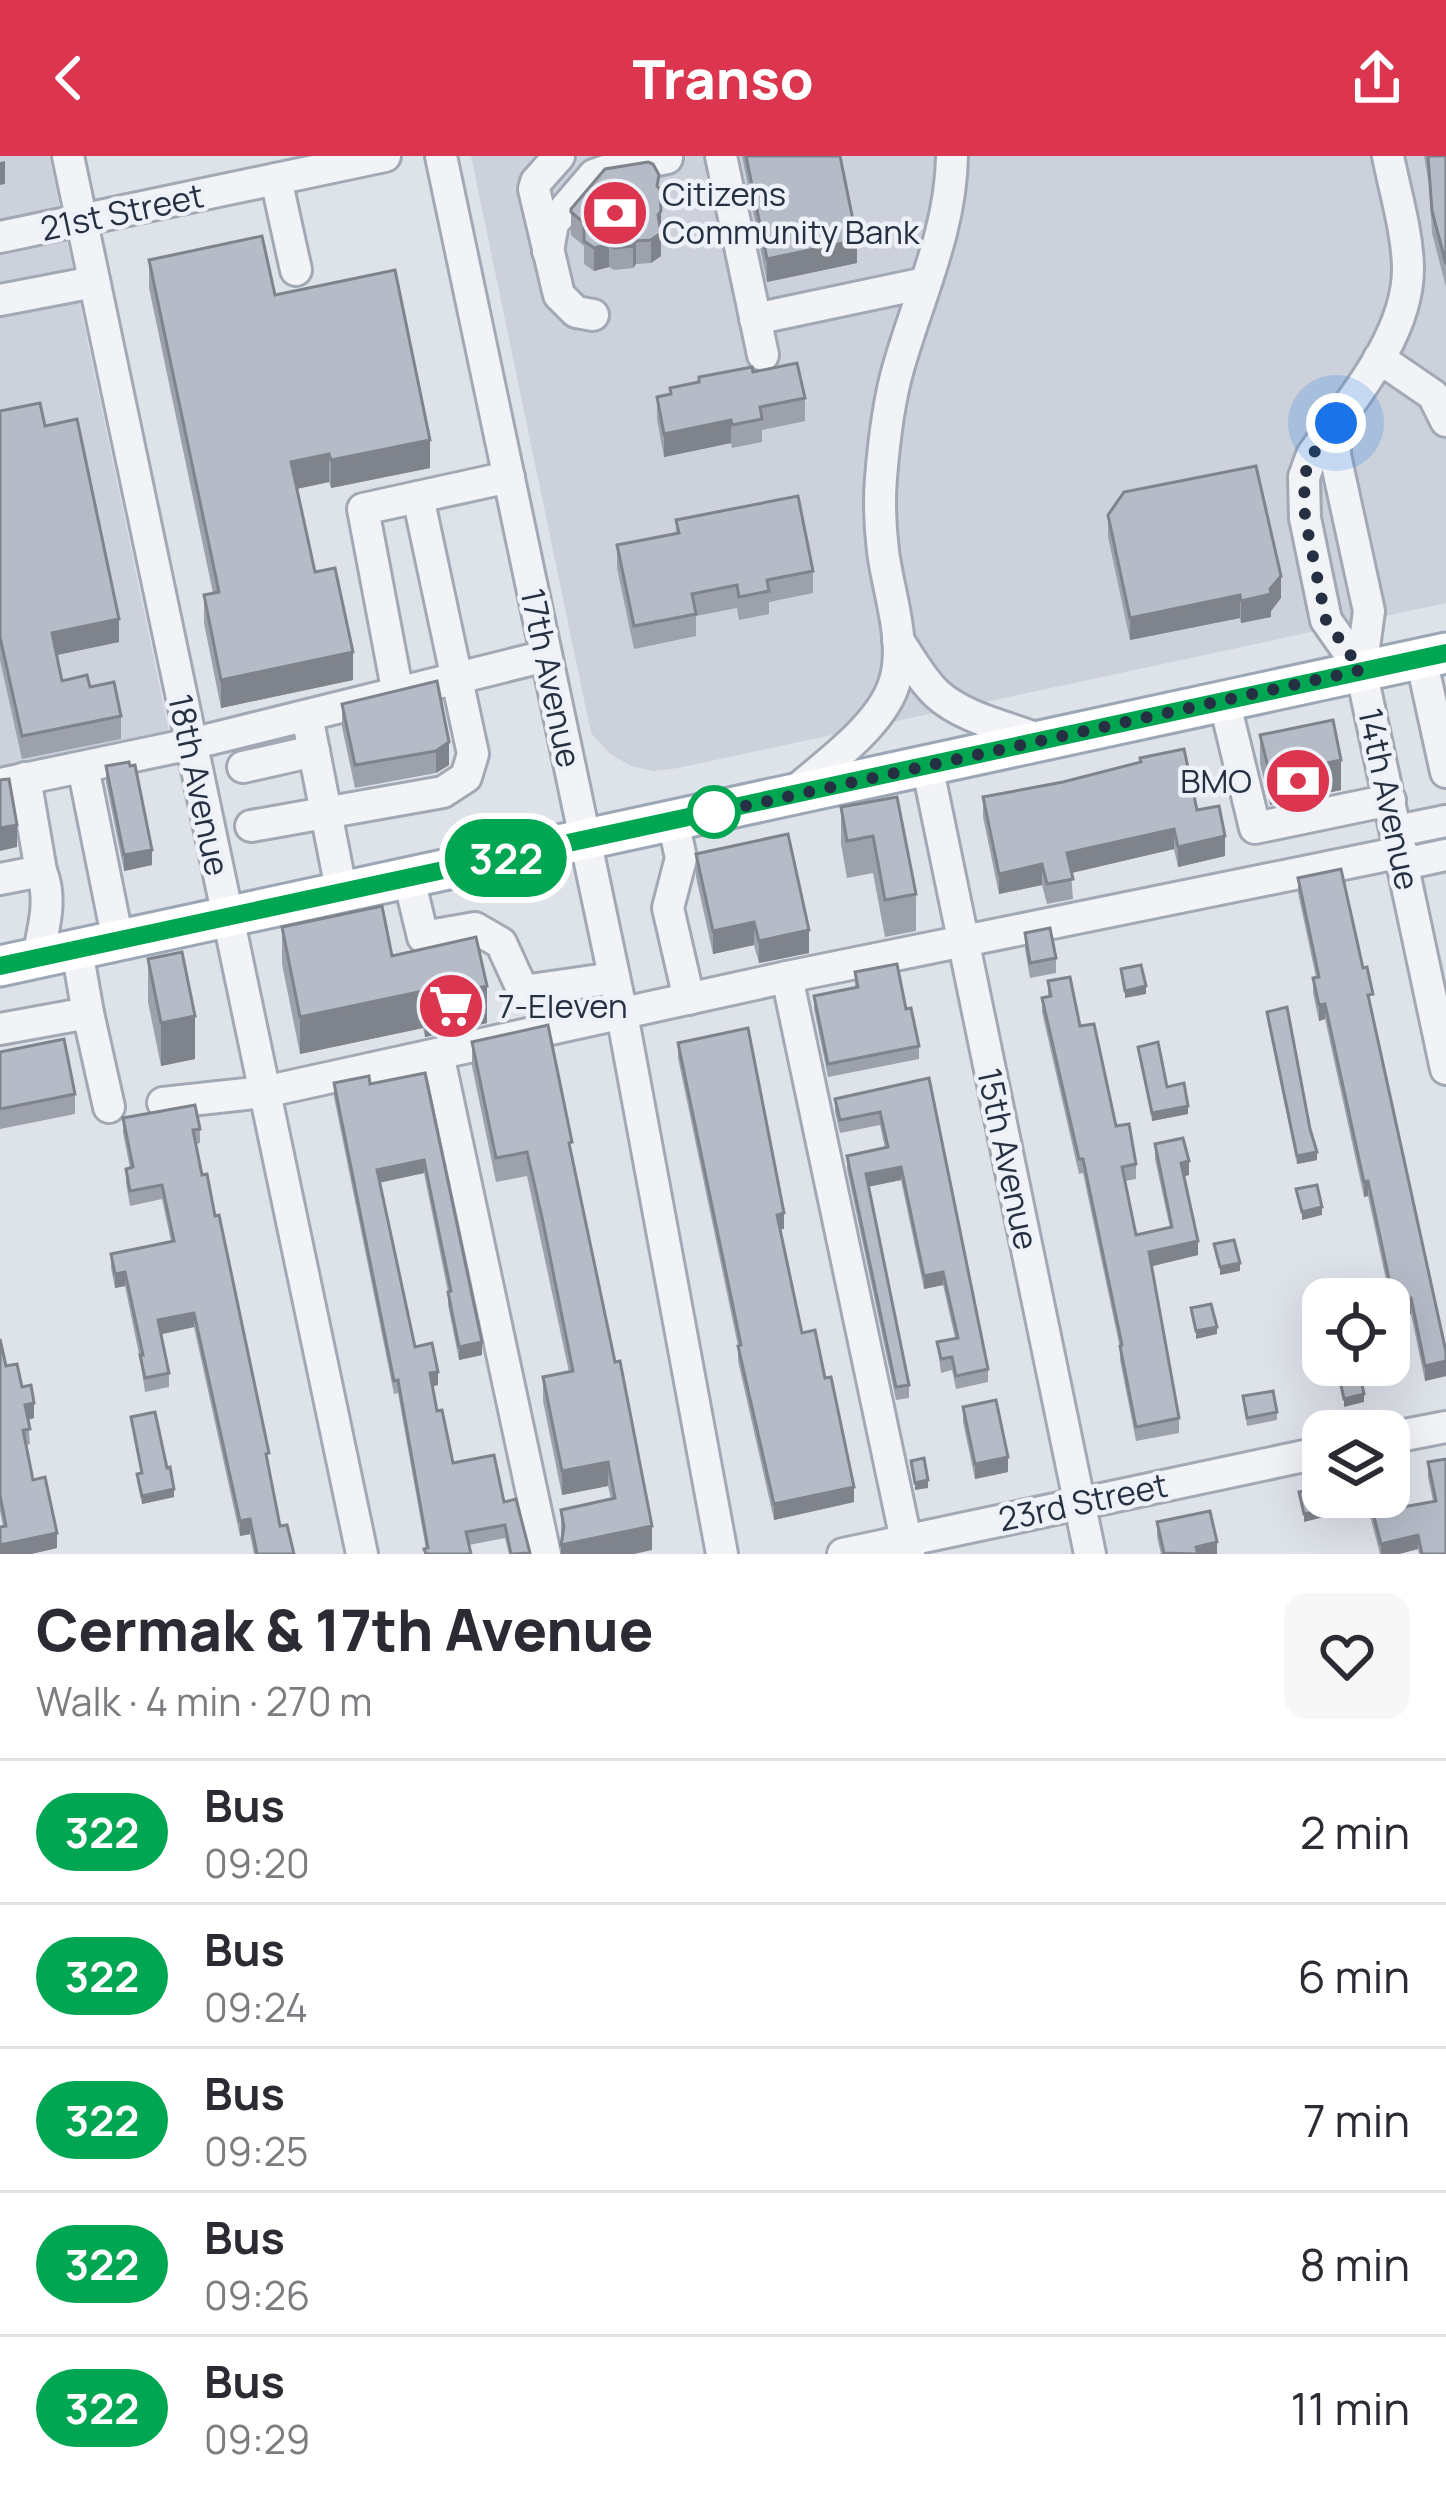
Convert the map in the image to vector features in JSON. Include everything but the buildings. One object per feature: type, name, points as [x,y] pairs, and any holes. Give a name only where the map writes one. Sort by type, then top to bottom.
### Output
[{"type":"main road","points":[[19,962],[1433,655]]},
{"type":"street","name":"18th Avenue","points":[[68,156],[362,1554]]},
{"type":"street","name":"21st Street","points":[[0,237],[269,172],[386,156]]},
{"type":"street","name":"17th Avenue","points":[[442,156],[622,1014],[722,1554]]},
{"type":"street","points":[[559,156],[534,189],[555,287],[576,312],[593,315]]},
{"type":"street","points":[[548,250],[542,204],[547,191],[580,156]]},
{"type":"street","points":[[548,250],[547,217],[558,200],[592,163],[624,156]]},
{"type":"street","points":[[721,156],[763,355]]},
{"type":"street","points":[[790,796],[860,734],[894,686],[898,639],[883,552],[881,476],[892,392],[946,224],[952,156]]},
{"type":"street","points":[[1361,670],[1326,620],[1305,518],[1304,477],[1312,455],[1391,340],[1401,316],[1407,247],[1388,156]]},
{"type":"street","points":[[548,250],[553,224],[595,175],[667,158]]},
{"type":"street","points":[[269,172],[296,270]]},
{"type":"street","points":[[0,300],[94,282]]},
{"type":"street","points":[[755,319],[925,283]]},
{"type":"street","points":[[1379,358],[1433,395],[1446,421]]},
{"type":"street","points":[[1336,423],[1335,455],[1369,611],[1361,670]]},
{"type":"street","points":[[398,694],[363,509],[508,477]]},
{"type":"street","points":[[251,826],[443,792],[466,777],[473,754],[418,497]]},
{"type":"street","points":[[898,639],[938,694],[1040,740]]},
{"type":"street","points":[[1433,655],[1446,772]]},
{"type":"street","points":[[19,962],[48,901],[48,888],[13,781],[191,745],[546,656]]},
{"type":"street","name":"14th Avenue","points":[[1361,670],[1444,1053]]},
{"type":"street","points":[[1224,700],[1255,828],[1390,800]]},
{"type":"street","points":[[307,716],[342,894]]},
{"type":"street","points":[[243,767],[314,751]]},
{"type":"street","name":"15th Avenue","points":[[926,765],[1090,1554]]},
{"type":"street","points":[[82,767],[118,941]]},
{"type":"street","points":[[674,821],[681,858],[668,908],[689,999]]},
{"type":"street","points":[[1401,849],[1446,821]]},
{"type":"street","points":[[163,1103],[264,1092],[787,976],[1401,849],[1446,855]]},
{"type":"street","points":[[0,879],[40,871]]},
{"type":"street","points":[[409,879],[423,937],[475,928],[500,943],[523,991],[614,978]]},
{"type":"street","points":[[77,950],[109,1107]]},
{"type":"street","points":[[787,976],[907,1547]]},
{"type":"street","points":[[0,1029],[88,1013]]},
{"type":"street","points":[[438,1054],[545,1554]]},
{"type":"street","points":[[1410,1434],[1446,1426]]},
{"type":"street","name":"23rd Street","points":[[843,1554],[907,1547],[1079,1502],[1302,1456]]},
{"type":"shaded area","points":[[0,156],[49,156],[172,746],[0,781]]},
{"type":"shaded area","points":[[471,156],[1446,156],[1446,603],[678,768],[654,771],[631,766],[610,754],[591,733]]},
{"type":"bus line","name":"322","points":[[0,966],[1446,653]]},
{"type":"place","name":"Citizens Community Bank","points":[[615,213]]},
{"type":"place","name":"BMO","points":[[1298,781]]},
{"type":"place","name":"7-Eleven","points":[[451,1006]]},
{"type":"route","points":[[714,812],[709,814],[1361,670],[1326,620],[1305,518],[1304,477],[1312,455],[1336,423]]}]
